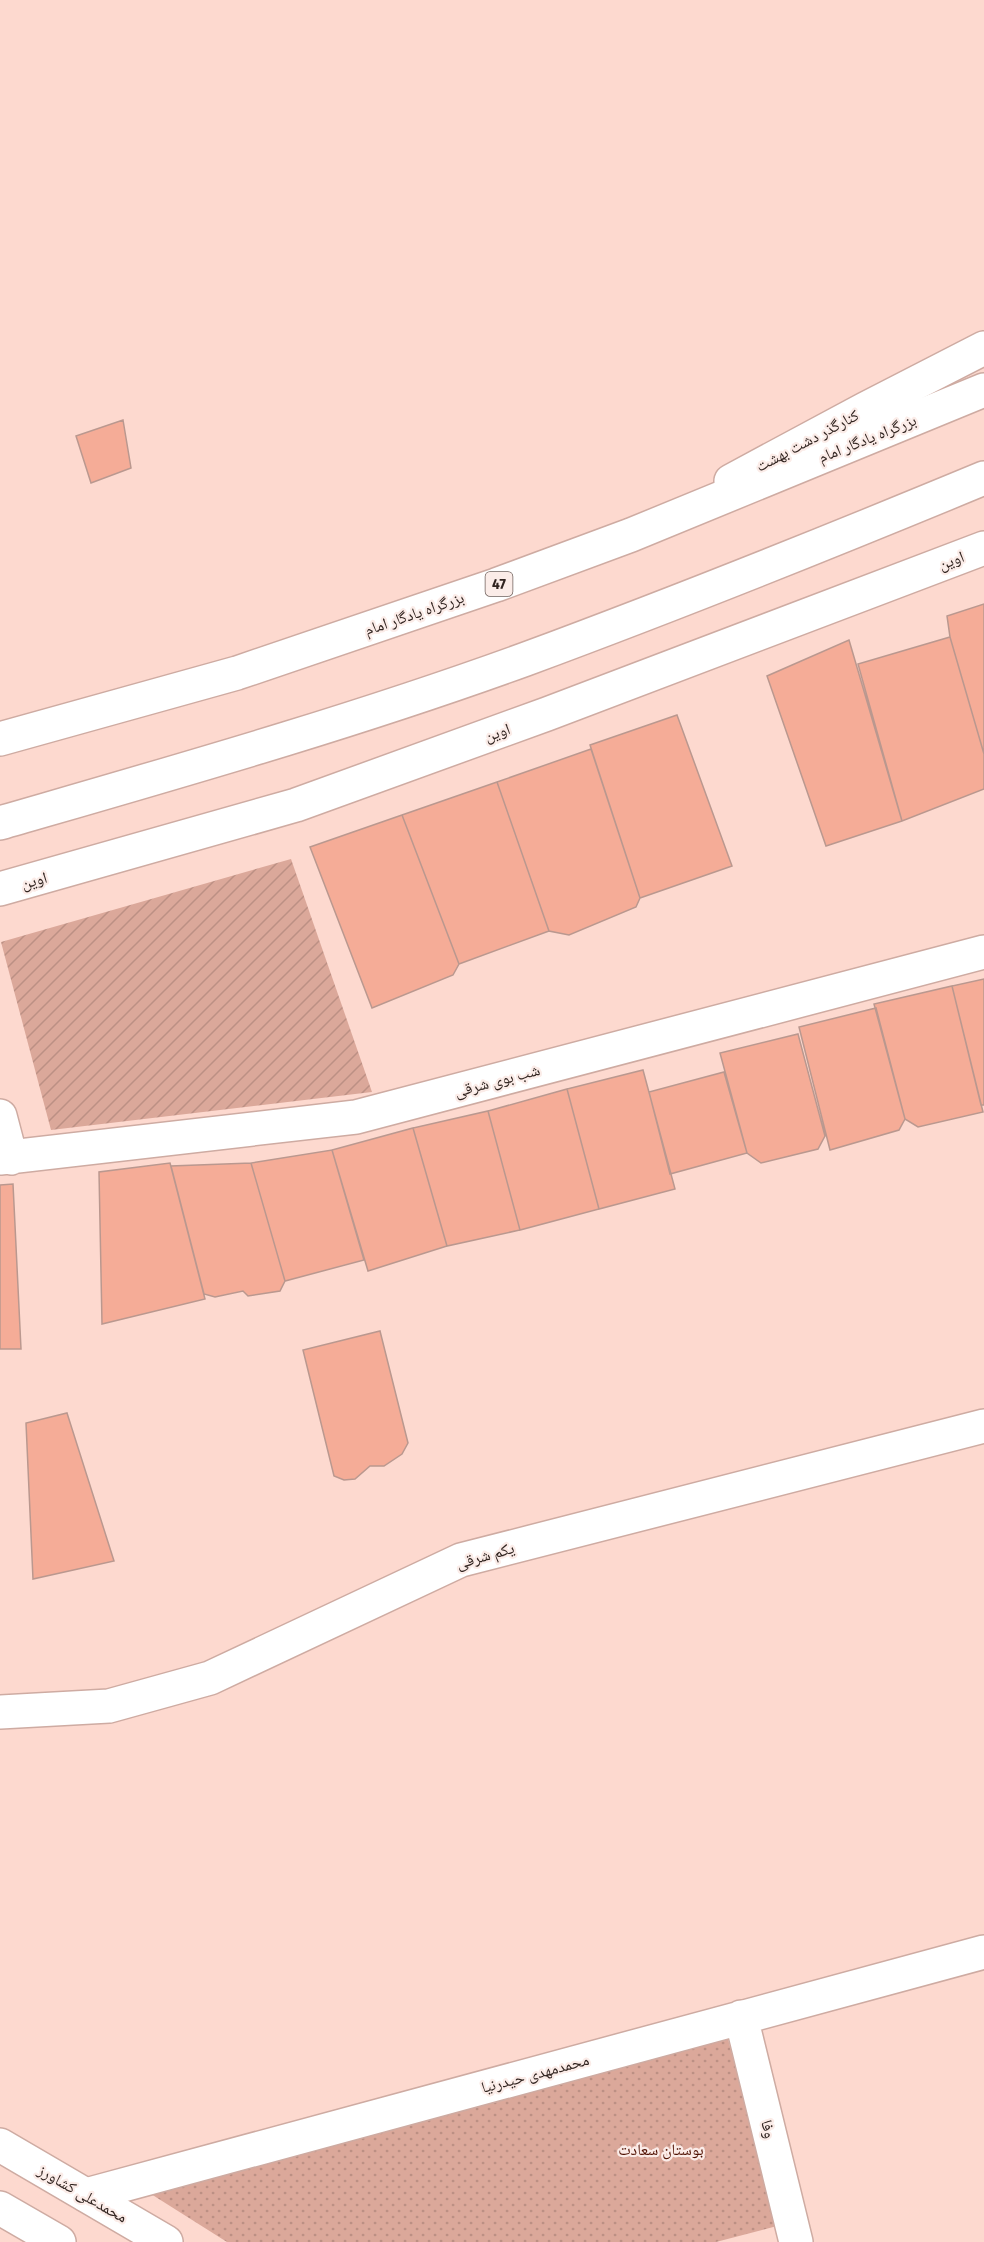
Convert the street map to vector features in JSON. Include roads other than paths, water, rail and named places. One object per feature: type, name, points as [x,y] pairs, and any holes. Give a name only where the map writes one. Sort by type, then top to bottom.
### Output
[{"type":"main road","name":"کنارگذر دشت بهشت","points":[[631,535],[865,409],[984,348]]},
{"type":"main road","name":"بزرگراه یادگار امام","points":[[0,739],[237,673],[496,585],[631,535],[984,390]]},
{"type":"main road","points":[[0,823],[259,748],[524,660],[823,544],[984,478]]},
{"type":"main road","name":"اوین","points":[[0,889],[296,805],[547,714],[984,548]]},
{"type":"main road","name":"شب بوی شرقی","points":[[5,1158],[356,1117],[984,952]]},
{"type":"main road","points":[[0,1116],[5,1158]]},
{"type":"main road","name":"یکم شرقی","points":[[0,1712],[109,1706],[210,1678],[461,1560],[984,1426]]},
{"type":"main road","name":"محمدمهدی حیدرنیا","points":[[86,2194],[984,1952]]},
{"type":"main road","name":"وفا","points":[[741,2017],[796,2242]]},
{"type":"main road","name":"محمدعلی کشاورز","points":[[0,2145],[166,2242]]},
{"type":"main road","points":[[0,2208],[59,2242]]},
{"type":"park label","name":"بوستان سعادت","points":[[661,2149]]}]
